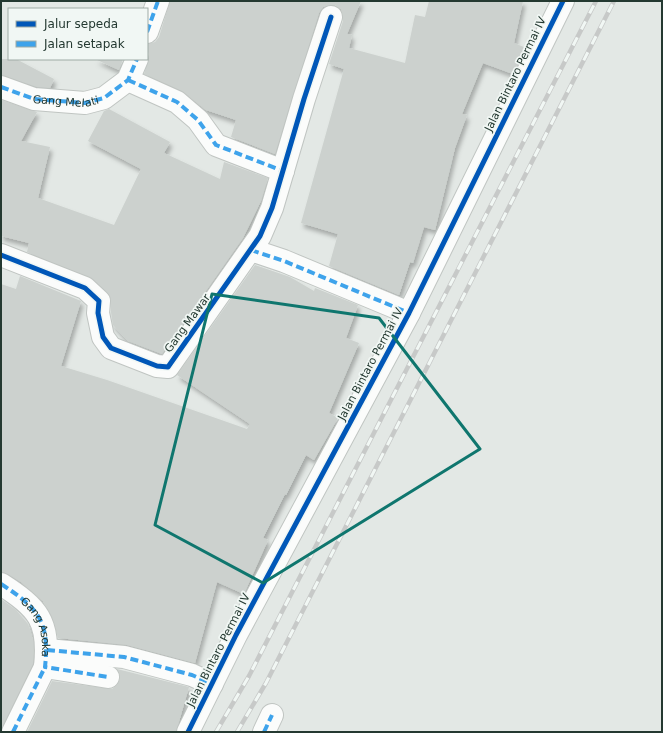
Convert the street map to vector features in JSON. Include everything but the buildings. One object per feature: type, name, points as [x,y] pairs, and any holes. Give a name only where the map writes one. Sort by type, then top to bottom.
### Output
[{"type":"street","points":[[148,29],[158,1]]},
{"type":"street","name":"Jalan Bintaro Permai IV","points":[[188,732],[236,635],[409,313],[563,1]]},
{"type":"street","points":[[332,17],[304,99],[272,208],[260,236],[251,250],[284,261],[409,313]]},
{"type":"street","name":"Gang Melati","points":[[1,87],[34,99],[85,103],[104,98],[128,80],[137,60]]},
{"type":"street","points":[[128,80],[177,102],[198,120],[216,145],[283,171]]},
{"type":"street","name":"Gang Mawar","points":[[1,255],[85,288],[99,301],[98,313],[103,337],[111,348],[157,366],[168,367],[251,250]]},
{"type":"street","name":"Gang Asoka","points":[[1,584],[31,606],[44,626],[47,643],[46,658],[108,677]]},
{"type":"street","points":[[13,732],[46,658],[124,657],[192,675],[212,684]]},
{"type":"highlighted area","points":[[212,294],[379,318],[480,449],[263,583],[155,525]]},
{"type":"railway","points":[[216,732],[249,676],[596,1]]},
{"type":"railway","points":[[237,732],[266,683],[614,1]]},
{"type":"marked path","points":[[148,29],[158,1]]},
{"type":"marked path","points":[[1,87],[34,99],[85,103],[104,98],[128,80],[137,60]]},
{"type":"marked path","points":[[128,80],[177,102],[198,120],[216,145],[283,171]]},
{"type":"marked path","points":[[251,250],[284,261],[409,313]]},
{"type":"marked path","points":[[1,584],[24,601],[39,617],[45,638],[45,667],[108,677]]},
{"type":"marked path","points":[[47,650],[124,657],[192,675],[212,684]]},
{"type":"marked path","points":[[13,732],[45,667]]},
{"type":"marked path","points":[[264,732],[272,715]]},
{"type":"cycle path","points":[[188,732],[236,635],[409,313],[563,1]]},
{"type":"cycle path","points":[[1,255],[85,288],[99,301],[98,313],[103,337],[111,348],[157,366],[168,367],[260,236],[272,208],[304,99],[331,17]]}]
